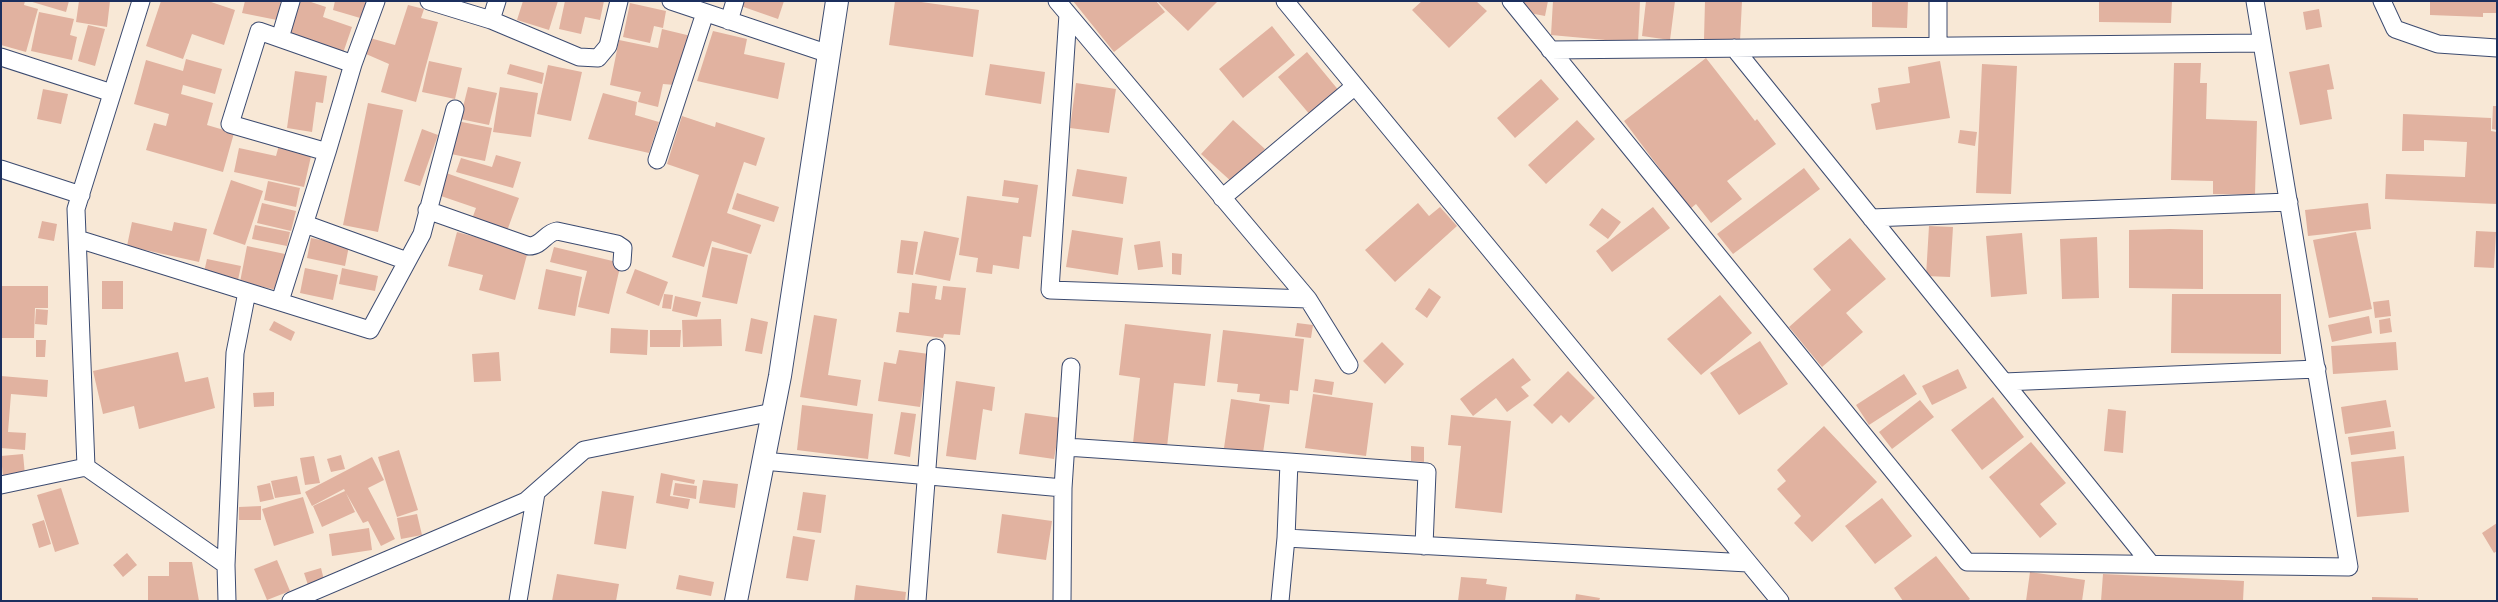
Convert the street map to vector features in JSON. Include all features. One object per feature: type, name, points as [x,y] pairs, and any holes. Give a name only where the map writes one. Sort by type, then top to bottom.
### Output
[{"type":"street","points":[[86,467],[76,209],[141,1]]},
{"type":"street","points":[[280,38],[292,1]]},
{"type":"street","points":[[280,301],[305,224],[353,64],[376,1]]},
{"type":"street","points":[[429,1],[491,20],[579,57],[598,58],[608,46],[619,1]]},
{"type":"street","points":[[491,20],[497,1]]},
{"type":"street","points":[[671,1],[829,54]]},
{"type":"street","points":[[729,20],[735,1]]},
{"type":"street","points":[[736,601],[773,412],[837,1]]},
{"type":"street","points":[[1057,1],[1308,299],[1349,365]]},
{"type":"street","points":[[1285,1],[1780,601]]},
{"type":"street","points":[[1511,1],[1967,562],[2350,566],[2255,1]]},
{"type":"street","points":[[1938,1],[1938,46]]},
{"type":"street","points":[[2382,1],[2395,28],[2438,44],[2497,48]]},
{"type":"street","points":[[657,160],[705,12]]},
{"type":"street","points":[[1068,14],[1050,290],[1308,299]]},
{"type":"street","points":[[327,152],[230,124],[259,31],[353,64]]},
{"type":"street","points":[[1550,50],[2262,43]]},
{"type":"street","points":[[1734,48],[2151,564]]},
{"type":"street","points":[[1,57],[112,93]]},
{"type":"street","points":[[1222,198],[1355,86]]},
{"type":"street","points":[[78,239],[370,330],[422,234],[427,210],[455,109]]},
{"type":"street","points":[[1,169],[81,195]]},
{"type":"street","points":[[1871,218],[2289,202]]},
{"type":"street","points":[[427,210],[529,246],[541,242],[549,234],[557,232],[617,244],[623,248],[622,262]]},
{"type":"street","points":[[305,224],[407,261]]},
{"type":"street","points":[[227,601],[226,565],[235,353],[247,292]]},
{"type":"street","points":[[917,601],[936,348]]},
{"type":"street","points":[[1062,601],[1063,488],[1071,367]]},
{"type":"street","points":[[2004,382],[2317,369]]},
{"type":"street","points":[[291,601],[526,501],[584,450],[773,412]]},
{"type":"street","points":[[1066,447],[1427,472],[1424,546]]},
{"type":"street","points":[[764,461],[926,477],[1063,488]]},
{"type":"street","points":[[1280,601],[1286,538],[1289,462]]},
{"type":"street","points":[[1,486],[86,467],[226,565]]},
{"type":"street","points":[[518,601],[536,492]]},
{"type":"street","points":[[1286,538],[1748,563]]},
{"type":"building","points":[[1,1],[25,1],[24,5],[38,9],[26,52],[1,45]]},
{"type":"building","points":[[29,1],[69,1],[66,12]]},
{"type":"building","points":[[79,1],[110,1],[107,27],[76,22]]},
{"type":"building","points":[[161,1],[208,1],[235,10],[224,45],[192,34],[183,59],[146,46]]},
{"type":"building","points":[[245,1],[281,1],[277,20],[242,13]]},
{"type":"building","points":[[296,1],[308,1],[326,7],[323,17],[352,27],[342,56],[285,31]]},
{"type":"building","points":[[335,1],[360,1],[371,4],[367,20],[333,10]]},
{"type":"building","points":[[523,1],[558,1],[549,30],[517,20]]},
{"type":"building","points":[[565,1],[604,1],[600,20],[585,17],[581,34],[559,29]]},
{"type":"building","points":[[739,1],[784,1],[778,19],[738,5]]},
{"type":"building","points":[[895,1],[914,1],[979,10],[973,57],[889,45]]},
{"type":"building","points":[[1073,1],[1156,1],[1165,12],[1114,52]]},
{"type":"building","points":[[1157,1],[1218,1],[1188,31]]},
{"type":"building","points":[[1422,1],[1476,1],[1487,11],[1449,48],[1412,10]]},
{"type":"building","points":[[1521,1],[1548,1],[1545,16],[1519,11]]},
{"type":"building","points":[[1553,1],[1640,1],[1638,43],[1551,35]]},
{"type":"building","points":[[1646,1],[1675,1],[1670,40],[1642,36]]},
{"type":"building","points":[[1705,1],[1742,1],[1740,41],[1704,39]]},
{"type":"building","points":[[1872,1],[1908,1],[1907,28],[1872,27]]},
{"type":"building","points":[[2099,1],[2172,1],[2171,23],[2099,22]]},
{"type":"building","points":[[2430,1],[2497,1],[2497,13],[2483,13],[2483,17],[2430,15]]},
{"type":"building","points":[[630,3],[666,11],[663,28],[654,26],[650,43],[623,37]]},
{"type":"building","points":[[408,5],[424,9],[421,18],[438,22],[416,102],[381,92],[389,64],[366,54],[370,38],[395,45]]},
{"type":"building","points":[[2319,9],[2322,27],[2306,30],[2303,12]]},
{"type":"building","points":[[39,12],[74,19],[70,35],[77,37],[72,60],[31,51]]},
{"type":"building","points":[[88,25],[105,29],[95,66],[78,61]]},
{"type":"building","points":[[1272,26],[1295,55],[1243,98],[1219,69]]},
{"type":"building","points":[[662,29],[691,36],[675,85],[663,84],[658,107],[638,102],[641,92],[610,85],[619,40],[658,48]]},
{"type":"building","points":[[713,31],[747,39],[744,54],[785,63],[778,99],[697,81]]},
{"type":"building","points":[[1307,52],[1340,92],[1311,116],[1278,77]]},
{"type":"building","points":[[1706,58],[1755,121],[1757,119],[1776,144],[1727,181],[1742,199],[1711,223],[1696,204],[1690,209],[1624,121]]},
{"type":"building","points":[[186,59],[222,69],[215,94],[183,85],[181,94],[213,103],[207,125],[234,133],[223,172],[146,150],[154,123],[166,126],[169,114],[134,104],[146,60],[183,71]]},
{"type":"building","points":[[429,61],[462,68],[455,99],[422,92]]},
{"type":"building","points":[[1940,61],[1950,118],[1876,130],[1871,104],[1880,102],[1878,88],[1910,83],[1908,67]]},
{"type":"building","points":[[2174,63],[2201,63],[2200,83],[2207,83],[2206,119],[2257,121],[2255,195],[2213,194],[2213,181],[2171,180]]},
{"type":"building","points":[[510,64],[544,73],[542,84],[507,74]]},
{"type":"building","points":[[990,64],[1045,72],[1041,104],[985,95]]},
{"type":"building","points":[[1982,64],[2017,66],[2011,194],[1976,193]]},
{"type":"building","points":[[2329,64],[2334,89],[2327,90],[2332,119],[2300,125],[2289,72]]},
{"type":"building","points":[[548,65],[582,72],[571,121],[537,114]]},
{"type":"building","points":[[295,71],[327,76],[323,103],[316,102],[312,132],[287,128]]},
{"type":"building","points":[[1541,79],[1559,99],[1515,138],[1497,118]]},
{"type":"building","points":[[1076,83],[1116,89],[1109,133],[1070,128]]},
{"type":"building","points":[[468,87],[497,93],[489,125],[460,119]]},
{"type":"building","points":[[500,87],[538,93],[531,137],[493,132]]},
{"type":"building","points":[[43,89],[68,94],[61,124],[37,119]]},
{"type":"building","points":[[603,93],[637,102],[635,115],[659,122],[649,153],[588,139]]},
{"type":"building","points":[[368,103],[403,110],[378,232],[343,225]]},
{"type":"building","points":[[2493,106],[2497,106],[2497,130],[2492,129]]},
{"type":"building","points":[[2403,114],[2491,118],[2491,131],[2497,132],[2497,204],[2385,199],[2386,174],[2465,177],[2467,142],[2424,140],[2424,151],[2402,151]]},
{"type":"building","points":[[682,116],[715,127],[716,122],[765,138],[756,166],[744,162],[727,213],[761,225],[751,254],[712,241],[704,267],[672,257],[699,175],[667,164]]},
{"type":"building","points":[[1233,120],[1265,149],[1233,183],[1201,154]]},
{"type":"building","points":[[1577,120],[1595,139],[1546,184],[1528,165]]},
{"type":"building","points":[[457,121],[492,128],[485,161],[451,154]]},
{"type":"building","points":[[422,129],[438,135],[420,186],[404,181]]},
{"type":"building","points":[[1960,130],[1977,132],[1975,146],[1958,143]]},
{"type":"building","points":[[279,145],[312,152],[304,187],[234,172],[239,148],[276,156]]},
{"type":"building","points":[[496,155],[521,162],[513,188],[456,172],[461,158],[492,167]]},
{"type":"building","points":[[1804,168],[1820,189],[1733,254],[1717,234]]},
{"type":"building","points":[[1077,169],[1127,177],[1123,204],[1072,196]]},
{"type":"building","points":[[446,173],[519,198],[507,231],[472,219],[476,208],[438,195]]},
{"type":"building","points":[[231,180],[263,191],[245,245],[213,234]]},
{"type":"building","points":[[1004,180],[1038,185],[1031,237],[1023,236],[1019,269],[993,265],[992,274],[976,272],[978,258],[959,255],[967,196],[1018,203],[1019,198],[1002,196]]},
{"type":"building","points":[[268,181],[300,188],[296,207],[264,200]]},
{"type":"building","points":[[737,193],[779,207],[774,222],[732,209]]},
{"type":"building","points":[[262,203],[296,211],[291,231],[257,223]]},
{"type":"building","points":[[1418,203],[1429,216],[1440,207],[1457,226],[1395,282],[1365,250]]},
{"type":"building","points":[[2368,203],[2371,229],[2308,236],[2305,210]]},
{"type":"building","points":[[1653,207],[1670,228],[1612,272],[1596,251]]},
{"type":"building","points":[[1602,208],[1621,222],[1608,239],[1589,225]]},
{"type":"building","points":[[42,221],[57,224],[54,241],[38,238]]},
{"type":"building","points":[[132,222],[172,231],[174,222],[207,229],[199,262],[127,246]]},
{"type":"building","points":[[255,225],[290,232],[287,246],[252,239]]},
{"type":"building","points":[[1929,226],[1953,227],[1950,277],[1926,276]]},
{"type":"building","points":[[1072,230],[1123,238],[1118,275],[1066,267]]},
{"type":"building","points":[[2129,230],[2203,230],[2203,289],[2129,288]]},
{"type":"building","points":[[924,231],[959,238],[950,281],[915,274]]},
{"type":"building","points":[[2476,231],[2496,232],[2494,268],[2474,267]]},
{"type":"building","points":[[457,232],[528,251],[515,300],[479,290],[483,275],[448,266]]},
{"type":"building","points":[[2356,232],[2372,309],[2329,318],[2313,240]]},
{"type":"building","points":[[2022,233],[2027,294],[1991,297],[1986,236]]},
{"type":"building","points":[[2097,237],[2099,298],[2062,299],[2060,239]]},
{"type":"building","points":[[311,238],[349,246],[345,266],[307,258]]},
{"type":"building","points":[[1850,238],[1886,279],[1846,313],[1863,332],[1822,367],[1789,327],[1831,290],[1813,269]]},
{"type":"building","points":[[901,240],[918,242],[913,275],[897,273]]},
{"type":"building","points":[[1160,241],[1163,267],[1138,270],[1134,245]]},
{"type":"building","points":[[247,246],[285,254],[277,290],[240,282]]},
{"type":"building","points":[[554,247],[621,263],[609,314],[578,307],[587,271],[550,262]]},
{"type":"building","points":[[712,247],[748,255],[737,304],[702,297]]},
{"type":"building","points":[[1172,253],[1182,254],[1181,275],[1172,274]]},
{"type":"building","points":[[207,259],[241,266],[238,280],[204,272]]},
{"type":"building","points":[[305,268],[338,275],[333,300],[300,293]]},
{"type":"building","points":[[342,268],[378,276],[375,291],[339,284]]},
{"type":"building","points":[[546,269],[582,277],[575,316],[538,309]]},
{"type":"building","points":[[635,269],[668,282],[659,306],[626,293]]},
{"type":"building","points":[[102,281],[123,281],[123,309],[102,309]]},
{"type":"building","points":[[912,283],[937,286],[935,299],[941,300],[943,286],[966,288],[960,335],[944,334],[943,338],[896,332],[899,312],[909,313]]},
{"type":"building","points":[[1,286],[48,286],[48,308],[35,308],[34,338],[1,338]]},
{"type":"building","points":[[1429,288],[1441,297],[1427,318],[1415,309]]},
{"type":"building","points":[[664,294],[673,295],[671,309],[662,308]]},
{"type":"building","points":[[2172,294],[2281,294],[2281,354],[2171,353]]},
{"type":"building","points":[[1720,295],[1752,333],[1701,375],[1667,339]]},
{"type":"building","points":[[675,296],[701,302],[697,317],[672,311]]},
{"type":"building","points":[[2389,300],[2391,316],[2375,318],[2373,302]]},
{"type":"building","points":[[36,309],[48,310],[47,325],[35,324]]},
{"type":"building","points":[[814,315],[837,319],[828,375],[861,380],[857,406],[800,397]]},
{"type":"building","points":[[2369,316],[2372,333],[2332,342],[2328,325]]},
{"type":"building","points":[[751,318],[768,322],[762,354],[745,351]]},
{"type":"building","points":[[2390,318],[2392,332],[2380,334],[2379,320]]},
{"type":"building","points":[[721,319],[722,346],[683,347],[682,320]]},
{"type":"building","points":[[274,321],[295,332],[291,341],[269,330]]},
{"type":"building","points":[[1297,323],[1313,325],[1311,338],[1295,336]]},
{"type":"building","points":[[1125,324],[1211,334],[1205,386],[1174,383],[1167,447],[1133,443],[1140,378],[1119,375]]},
{"type":"building","points":[[611,328],[648,330],[647,355],[610,353]]},
{"type":"building","points":[[650,330],[681,330],[680,347],[650,347]]},
{"type":"building","points":[[1223,330],[1304,339],[1298,391],[1290,390],[1289,404],[1259,401],[1260,394],[1237,392],[1238,384],[1217,382]]},
{"type":"building","points":[[36,340],[46,340],[45,357],[36,357]]},
{"type":"building","points":[[1760,341],[1788,384],[1739,415],[1710,373]]},
{"type":"building","points":[[1382,342],[1404,364],[1385,384],[1363,361]]},
{"type":"building","points":[[2396,342],[2398,370],[2333,374],[2331,346]]},
{"type":"building","points":[[899,350],[929,354],[920,407],[878,401],[884,362],[896,364]]},
{"type":"building","points":[[178,352],[185,382],[208,377],[215,408],[139,429],[134,406],[103,414],[93,371]]},
{"type":"building","points":[[499,352],[501,381],[474,382],[472,354]]},
{"type":"building","points":[[1513,358],[1531,380],[1521,387],[1529,396],[1507,412],[1496,398],[1473,416],[1460,399]]},
{"type":"building","points":[[1958,369],[1967,388],[1932,405],[1922,386]]},
{"type":"building","points":[[1568,371],[1595,398],[1569,423],[1561,415],[1552,424],[1533,405]]},
{"type":"building","points":[[1904,374],[1917,394],[1869,425],[1856,405]]},
{"type":"building","points":[[1,376],[48,380],[47,397],[11,394],[8,432],[26,433],[25,450],[1,448]]},
{"type":"building","points":[[1315,379],[1334,382],[1332,395],[1313,392]]},
{"type":"building","points":[[956,381],[995,387],[992,411],[983,409],[976,460],[946,456]]},
{"type":"building","points":[[274,392],[274,406],[254,407],[253,393]]},
{"type":"building","points":[[1313,394],[1373,403],[1366,456],[1305,448]]},
{"type":"building","points":[[1993,397],[2024,437],[1982,470],[1951,430]]},
{"type":"building","points":[[1231,399],[1270,405],[1263,453],[1224,448]]},
{"type":"building","points":[[1920,400],[1934,417],[1892,449],[1879,432]]},
{"type":"building","points":[[2386,400],[2391,427],[2345,434],[2341,407]]},
{"type":"building","points":[[802,405],[873,414],[868,459],[797,450]]},
{"type":"building","points":[[2108,409],[2126,411],[2123,453],[2104,451]]},
{"type":"building","points":[[901,412],[916,414],[910,457],[894,454]]},
{"type":"building","points":[[1025,413],[1061,418],[1054,459],[1019,454]]},
{"type":"building","points":[[1451,415],[1511,421],[1502,513],[1455,508],[1461,446],[1448,445]]},
{"type":"building","points":[[1824,426],[1877,482],[1812,542],[1794,523],[1801,516],[1777,489],[1786,481],[1777,470]]},
{"type":"building","points":[[2394,431],[2396,449],[2351,455],[2348,437]]},
{"type":"building","points":[[2031,442],[2066,483],[2040,504],[2057,524],[2040,538],[1989,477]]},
{"type":"building","points":[[1411,446],[1424,447],[1424,462],[1411,461]]},
{"type":"building","points":[[399,450],[418,510],[397,517],[378,457]]},
{"type":"building","points":[[23,454],[25,475],[3,477],[1,456]]},
{"type":"building","points":[[341,455],[345,469],[331,472],[327,459]]},
{"type":"building","points":[[314,456],[320,483],[305,485],[300,458]]},
{"type":"building","points":[[2404,456],[2409,512],[2357,517],[2351,462]]},
{"type":"building","points":[[372,457],[384,480],[368,488],[395,539],[381,546],[368,521],[363,523],[346,493],[355,512],[322,527],[313,506],[345,491],[344,489],[312,506],[305,492]]},
{"type":"building","points":[[661,473],[695,480],[694,484],[673,480],[670,496],[690,499],[688,509],[656,503]]},
{"type":"building","points":[[297,476],[301,494],[275,498],[271,481]]},
{"type":"building","points":[[703,480],[738,484],[735,508],[699,503]]},
{"type":"building","points":[[270,483],[274,499],[260,502],[257,486]]},
{"type":"building","points":[[675,483],[697,486],[696,499],[673,495]]},
{"type":"building","points":[[61,488],[79,544],[55,552],[37,495]]},
{"type":"building","points":[[602,491],[634,496],[626,549],[594,544]]},
{"type":"building","points":[[803,492],[826,495],[821,533],[797,530]]},
{"type":"building","points":[[303,497],[314,533],[274,546],[262,509]]},
{"type":"building","points":[[1882,498],[1912,536],[1875,564],[1845,526]]},
{"type":"building","points":[[261,506],[261,520],[239,520],[239,507]]},
{"type":"building","points":[[417,514],[422,535],[401,539],[397,518]]},
{"type":"building","points":[[1002,514],[1052,521],[1046,560],[997,553]]},
{"type":"building","points":[[44,520],[51,544],[39,548],[32,524]]},
{"type":"building","points":[[2497,523],[2497,551],[2494,553],[2482,533]]},
{"type":"building","points":[[369,528],[372,550],[332,556],[329,534]]},
{"type":"building","points":[[793,536],[815,540],[808,581],[786,578]]},
{"type":"building","points":[[127,553],[137,565],[123,577],[113,565]]},
{"type":"building","points":[[1936,556],[1970,599],[1967,601],[1903,601],[1894,588]]},
{"type":"building","points":[[277,560],[290,591],[267,600],[254,569]]},
{"type":"building","points":[[169,562],[192,562],[199,601],[148,601],[148,576],[169,576]]},
{"type":"building","points":[[321,568],[324,580],[308,585],[304,573]]},
{"type":"building","points":[[2030,572],[2085,580],[2082,601],[2026,601]]},
{"type":"building","points":[[557,574],[619,584],[616,601],[552,601]]},
{"type":"building","points":[[2103,574],[2244,581],[2243,601],[2101,601]]},
{"type":"building","points":[[679,575],[714,582],[711,596],[676,589]]},
{"type":"building","points":[[1461,577],[1487,579],[1486,584],[1507,587],[1505,601],[1458,601]]},
{"type":"building","points":[[856,585],[906,592],[905,601],[854,601]]},
{"type":"building","points":[[1576,594],[1600,598],[1599,601],[1575,601]]},
{"type":"building","points":[[2372,597],[2418,598],[2418,601],[2372,601]]}]
